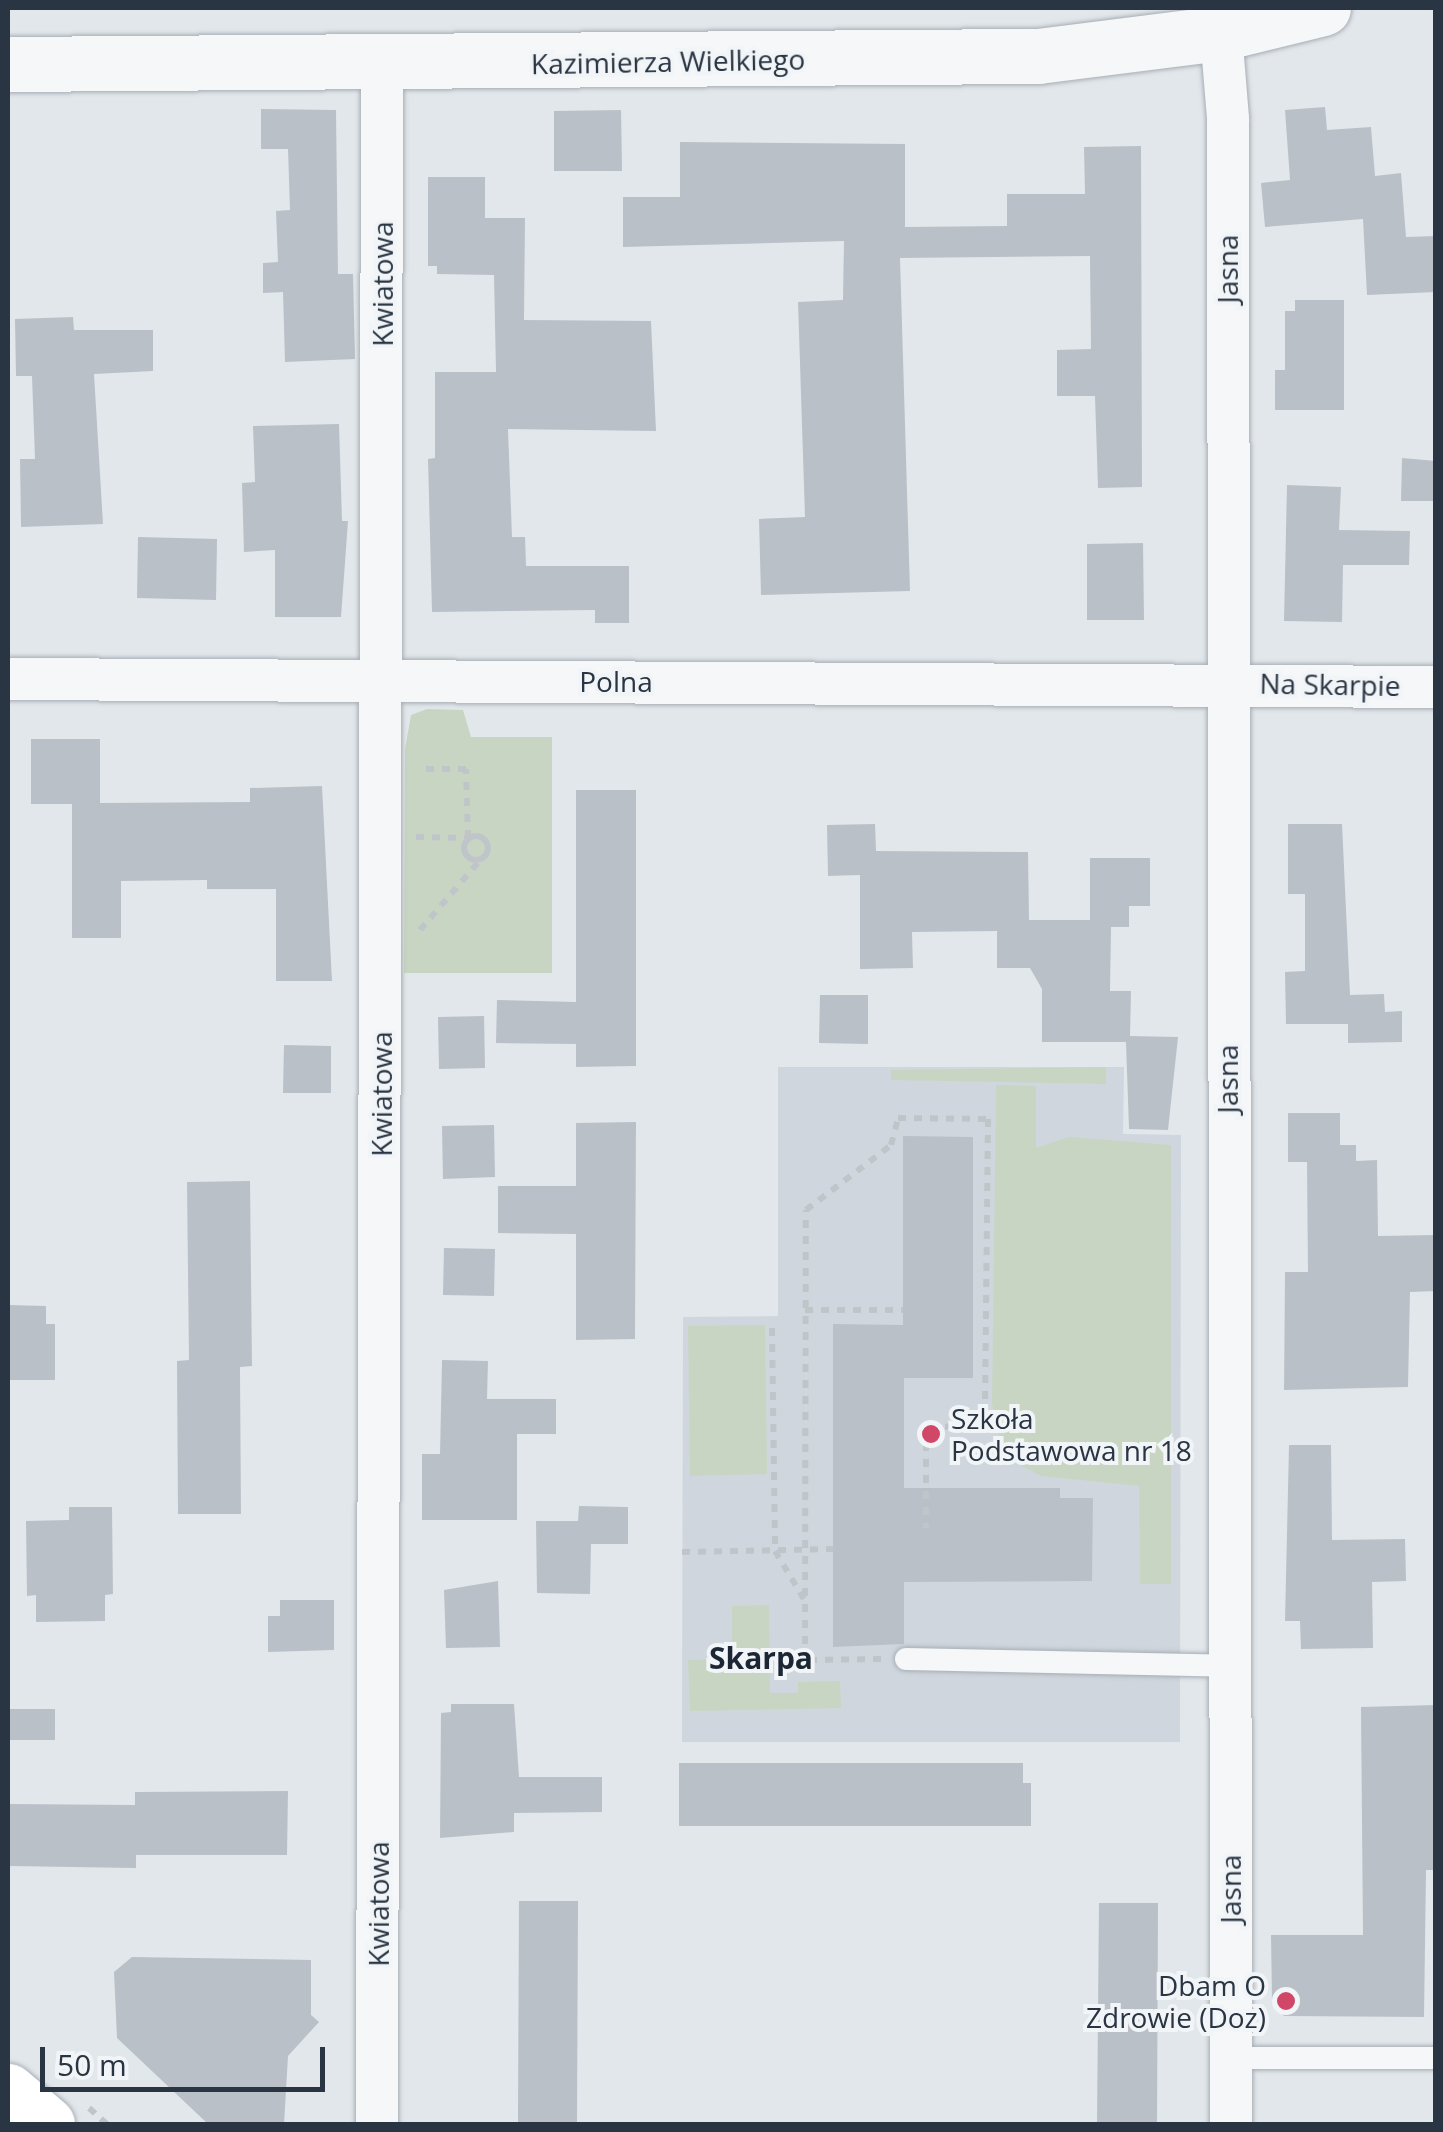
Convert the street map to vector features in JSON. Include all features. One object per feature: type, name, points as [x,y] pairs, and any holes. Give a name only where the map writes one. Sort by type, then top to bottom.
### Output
[{"type":"main road","points":[[8,2091],[47,2124]]},
{"type":"street","name":"Kazimierza Wielkiego","points":[[8,64],[1038,56],[1221,33],[1323,8]]},
{"type":"street","name":"Jasna","points":[[1221,33],[1228,119],[1225,682],[1231,2124]]},
{"type":"street","name":"Kwiatowa","points":[[377,2124],[382,63]]},
{"type":"street","name":"Polna","points":[[8,679],[1225,682]]},
{"type":"street","name":"Na Skarpie","points":[[1225,682],[1436,687]]},
{"type":"lane","points":[[906,1659],[1229,1666]]},
{"type":"lane","points":[[1232,2058],[1436,2058]]},
{"type":"path","points":[[400,769],[466,769],[467,856],[481,859]]},
{"type":"path","points":[[400,836],[486,841],[481,859],[412,938]]},
{"type":"path","points":[[906,1659],[805,1660],[806,1210],[891,1145],[898,1118],[988,1120],[986,1426],[926,1427],[926,1528]]},
{"type":"path","points":[[805,1310],[903,1310]]},
{"type":"path","points":[[772,1328],[775,1550],[805,1600]]},
{"type":"path","points":[[682,1552],[834,1549]]},
{"type":"shaded area","name":"Szkoła Podstawowa nr 18","points":[[778,1067],[1124,1067],[1123,1134],[1181,1135],[1180,1742],[682,1742],[683,1317],[778,1316]]},
{"type":"green space","points":[[427,709],[463,710],[471,737],[552,737],[552,973],[404,973],[405,749],[411,715]]},
{"type":"green space","points":[[1106,1067],[1106,1084],[891,1080],[891,1070]]},
{"type":"green space","points":[[996,1085],[1036,1086],[1036,1148],[1069,1137],[1171,1145],[1171,1584],[1140,1584],[1139,1486],[1041,1476],[1020,1465],[999,1437],[992,1404]]},
{"type":"green space","points":[[765,1325],[767,1474],[690,1476],[688,1326]]},
{"type":"green space","points":[[769,1605],[770,1693],[798,1693],[798,1682],[840,1681],[841,1708],[690,1711],[688,1660],[732,1659],[732,1606]]},
{"type":"building","points":[[1325,107],[1327,130],[1371,127],[1375,176],[1401,173],[1406,237],[1436,236],[1436,292],[1367,295],[1363,219],[1265,227],[1261,183],[1290,180],[1285,110]]},
{"type":"building","points":[[261,109],[336,110],[338,274],[353,274],[355,359],[285,362],[283,292],[263,293],[263,263],[278,262],[276,211],[290,210],[288,149],[261,149]]},
{"type":"building","points":[[621,110],[622,171],[554,171],[554,111]]},
{"type":"building","points":[[680,142],[905,144],[905,227],[1007,226],[1007,194],[1085,194],[1084,147],[1141,146],[1142,487],[1098,488],[1095,396],[1057,396],[1057,350],[1091,349],[1090,256],[900,258],[910,591],[761,595],[759,519],[805,517],[798,302],[843,300],[844,241],[623,247],[623,197],[680,197]]},
{"type":"building","points":[[428,177],[485,177],[485,218],[525,218],[524,320],[651,321],[656,431],[508,429],[512,537],[525,537],[526,566],[629,566],[629,623],[595,623],[595,610],[432,612],[428,459],[435,458],[435,372],[496,372],[494,275],[437,274],[437,266],[428,266]]},
{"type":"building","points":[[1295,300],[1344,300],[1344,410],[1275,410],[1275,370],[1285,370],[1285,311],[1295,311]]},
{"type":"building","points":[[73,317],[74,330],[153,330],[153,371],[94,374],[103,524],[21,527],[20,459],[35,459],[32,376],[16,376],[15,319]]},
{"type":"building","points":[[339,424],[342,521],[348,521],[341,617],[275,617],[275,550],[244,552],[242,483],[255,482],[253,426]]},
{"type":"building","points":[[1402,458],[1436,461],[1436,501],[1401,501]]},
{"type":"building","points":[[1287,485],[1341,487],[1339,530],[1410,531],[1409,565],[1343,565],[1342,622],[1284,621]]},
{"type":"building","points":[[138,537],[217,539],[216,600],[137,598]]},
{"type":"building","points":[[1143,543],[1144,620],[1087,620],[1087,544]]},
{"type":"building","points":[[31,739],[100,739],[100,803],[250,802],[250,788],[322,786],[332,981],[276,981],[276,889],[207,889],[207,880],[121,881],[121,938],[72,938],[72,804],[31,804]]},
{"type":"building","points":[[576,790],[636,790],[636,1066],[576,1067],[576,1044],[496,1043],[497,1000],[576,1002]]},
{"type":"building","points":[[875,824],[876,851],[1028,852],[1029,920],[1090,920],[1090,858],[1150,858],[1150,906],[1129,906],[1129,927],[1111,927],[1110,991],[1131,991],[1130,1036],[1178,1037],[1168,1130],[1129,1129],[1126,1042],[1042,1042],[1042,989],[1030,968],[997,968],[997,931],[912,932],[913,968],[860,969],[860,875],[828,876],[827,825]]},
{"type":"building","points":[[1288,824],[1342,824],[1350,995],[1384,994],[1385,1012],[1402,1011],[1402,1042],[1348,1043],[1348,1024],[1286,1024],[1285,972],[1305,971],[1305,894],[1288,894]]},
{"type":"building","points":[[820,995],[868,995],[868,1044],[819,1043]]},
{"type":"building","points":[[484,1016],[485,1068],[439,1069],[438,1017]]},
{"type":"building","points":[[284,1045],[331,1046],[331,1093],[283,1093]]},
{"type":"building","points":[[1288,1113],[1340,1113],[1340,1145],[1356,1145],[1356,1161],[1377,1160],[1378,1236],[1436,1235],[1436,1291],[1410,1292],[1408,1387],[1284,1390],[1285,1272],[1308,1272],[1307,1162],[1288,1162]]},
{"type":"building","points":[[636,1122],[635,1339],[576,1340],[576,1234],[498,1233],[498,1186],[576,1186],[576,1123]]},
{"type":"building","points":[[494,1125],[495,1177],[443,1179],[442,1126]]},
{"type":"building","points":[[903,1136],[973,1137],[973,1378],[904,1378],[904,1488],[1060,1488],[1060,1498],[1093,1498],[1092,1581],[904,1582],[904,1644],[833,1647],[833,1324],[903,1325]]},
{"type":"building","points":[[250,1181],[252,1366],[240,1367],[241,1514],[178,1514],[177,1361],[189,1360],[187,1182]]},
{"type":"building","points":[[444,1248],[495,1249],[494,1296],[443,1295]]},
{"type":"building","points":[[8,1305],[46,1306],[46,1324],[55,1324],[55,1380],[8,1380]]},
{"type":"building","points":[[442,1360],[488,1361],[487,1399],[556,1399],[556,1434],[517,1434],[517,1520],[422,1520],[422,1454],[440,1454]]},
{"type":"building","points":[[1289,1445],[1331,1445],[1332,1540],[1405,1539],[1406,1581],[1372,1582],[1373,1648],[1301,1649],[1300,1621],[1285,1621]]},
{"type":"building","points":[[579,1506],[628,1507],[628,1544],[591,1544],[590,1594],[537,1593],[536,1521],[578,1521]]},
{"type":"building","points":[[69,1507],[112,1507],[113,1594],[105,1595],[105,1621],[36,1622],[36,1595],[27,1596],[26,1521],[69,1520]]},
{"type":"building","points":[[498,1581],[500,1647],[446,1648],[444,1590]]},
{"type":"building","points":[[280,1600],[334,1600],[334,1650],[268,1652],[268,1616],[280,1616]]},
{"type":"building","points":[[451,1704],[514,1704],[519,1777],[602,1777],[602,1812],[514,1813],[514,1832],[440,1838],[441,1713],[451,1712]]},
{"type":"building","points":[[1436,1705],[1436,1870],[1426,1870],[1424,2017],[1284,2016],[1272,2002],[1271,1935],[1363,1935],[1361,1707]]},
{"type":"building","points":[[8,1709],[55,1709],[55,1740],[8,1740]]},
{"type":"building","points":[[679,1763],[1023,1763],[1023,1783],[1031,1783],[1031,1826],[679,1826]]},
{"type":"building","points":[[288,1791],[287,1855],[136,1855],[136,1868],[8,1866],[8,1804],[135,1805],[135,1792]]},
{"type":"building","points":[[519,1901],[578,1901],[577,2124],[518,2124]]},
{"type":"building","points":[[1099,1903],[1158,1903],[1157,2124],[1097,2124]]},
{"type":"building","points":[[132,1957],[311,1960],[311,2015],[319,2022],[288,2056],[284,2124],[208,2124],[117,2038],[114,1972]]},
{"type":"place","name":"Szkoła Podstawowa nr 18","points":[[931,1434]]},
{"type":"place","name":"Dbam O Zdrowie (Doz)","points":[[1286,2001]]},
{"type":"district","name":"Skarpa","points":[[761,1658]]}]
